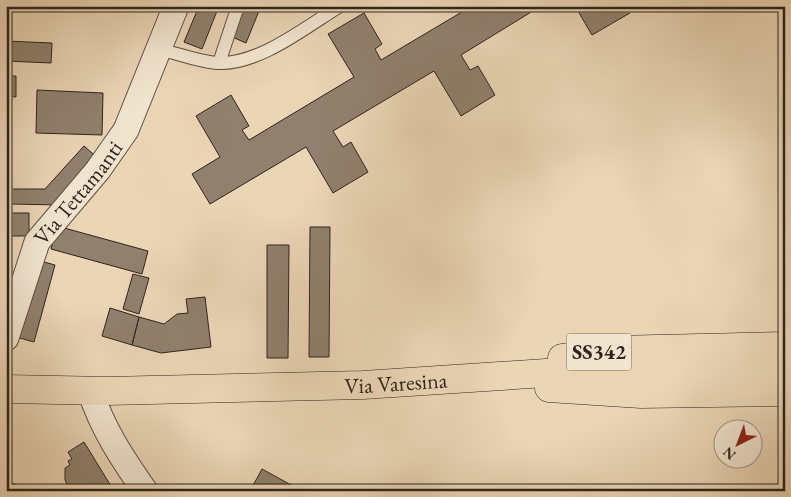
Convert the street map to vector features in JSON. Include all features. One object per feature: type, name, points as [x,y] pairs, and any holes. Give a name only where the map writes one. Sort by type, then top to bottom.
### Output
[{"type":"main road","name":"SS342","points":[[415,381],[614,350],[785,346]]},
{"type":"main road","name":"Via Varesina","points":[[6,389],[90,390],[363,385],[561,372],[785,368]]},
{"type":"main road","name":"SS342","points":[[415,381],[641,394],[785,392]]},
{"type":"street","name":"Via Tettamanti","points":[[6,338],[36,242],[98,170],[126,130],[176,6]]},
{"type":"street","points":[[90,390],[98,415],[114,447],[146,491]]},
{"type":"lane","points":[[219,63],[238,6]]},
{"type":"lane","points":[[158,49],[219,63],[238,60],[265,52],[340,6]]},
{"type":"building","points":[[199,6],[219,6],[202,49],[184,42]]},
{"type":"building","points":[[242,6],[261,6],[246,43],[230,36]]},
{"type":"building","points":[[472,6],[541,6],[461,55],[470,70],[478,66],[495,95],[461,116],[434,71],[333,131],[343,147],[351,142],[368,172],[333,193],[306,147],[210,204],[192,174],[220,157],[196,116],[231,95],[249,126],[242,130],[249,140],[354,77],[328,34],[364,13],[382,44],[375,49],[381,60]]},
{"type":"building","points":[[575,6],[626,6],[630,13],[592,35]]},
{"type":"building","points":[[6,41],[52,43],[51,63],[6,61]]},
{"type":"building","points":[[6,76],[16,76],[16,97],[6,96]]},
{"type":"building","points":[[37,90],[103,93],[102,135],[36,133]]},
{"type":"building","points":[[84,146],[99,159],[58,205],[11,204],[11,189],[45,189]]},
{"type":"building","points":[[10,213],[29,213],[29,236],[10,236]]},
{"type":"building","points":[[57,226],[148,251],[142,274],[51,249]]},
{"type":"building","points":[[310,227],[330,227],[329,357],[309,357]]},
{"type":"building","points":[[267,245],[289,245],[288,358],[267,358]]},
{"type":"building","points":[[37,260],[55,265],[34,342],[16,337]]},
{"type":"building","points":[[133,274],[149,278],[139,314],[123,309]]},
{"type":"building","points":[[205,297],[211,347],[161,353],[132,345],[139,317],[164,324],[177,314],[188,313],[186,299]]},
{"type":"building","points":[[110,308],[139,317],[132,345],[102,336]]},
{"type":"building","points":[[84,442],[114,491],[70,491],[65,480],[65,468],[70,465],[68,461],[72,459],[68,452]]},
{"type":"building","points":[[262,469],[302,491],[250,491]]},
{"type":"building","points":[[11,482],[25,491],[6,491]]}]
